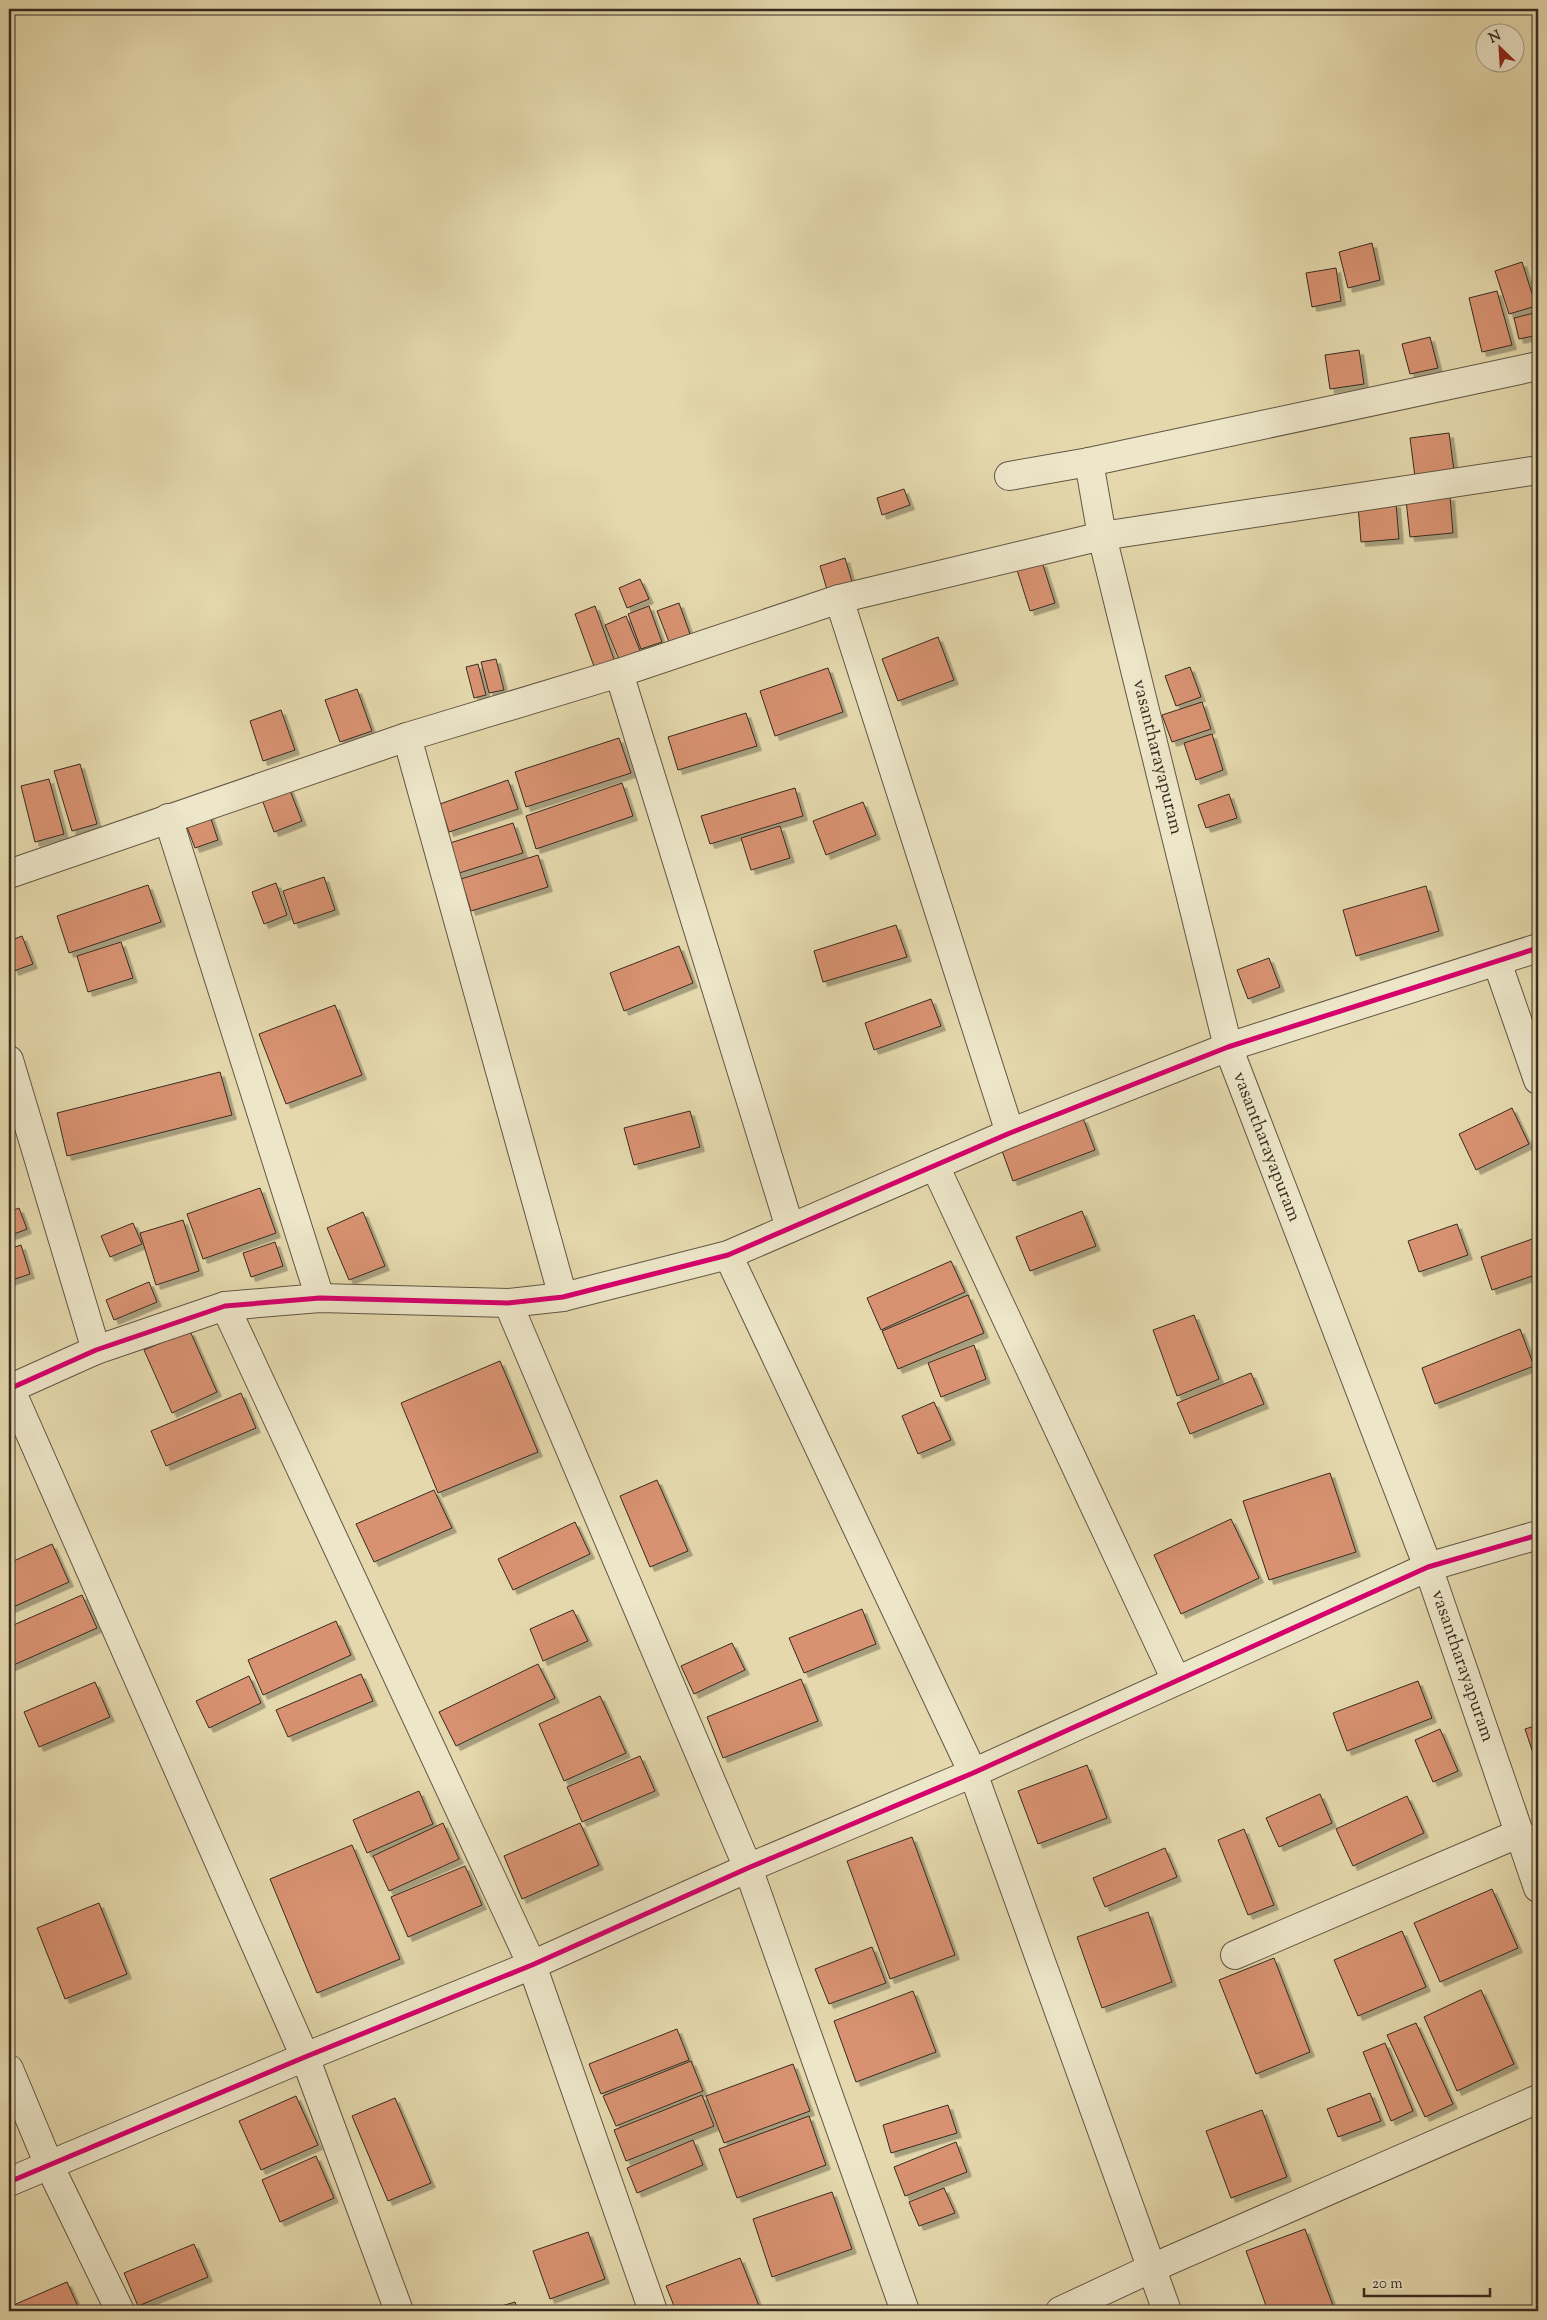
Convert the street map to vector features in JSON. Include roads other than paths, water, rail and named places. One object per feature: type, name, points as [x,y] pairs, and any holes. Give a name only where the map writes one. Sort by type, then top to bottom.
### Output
[{"type":"street","points":[[1009,476],[1089,462],[1538,366]]},
{"type":"street","name":"vasantharayapuram","points":[[1089,462],[1102,536],[1228,1047],[1428,1567],[1538,1888]]},
{"type":"street","points":[[9,874],[407,737],[619,673],[839,599],[1102,536],[1538,470]]},
{"type":"street","points":[[839,599],[1010,1133]]},
{"type":"street","points":[[619,673],[790,1228]]},
{"type":"street","points":[[407,737],[562,1297]]},
{"type":"street","points":[[168,818],[320,1298]]},
{"type":"street","points":[[399,2311],[305,2057],[10,1389],[96,1350],[225,1306],[320,1298],[508,1303],[562,1297],[728,1255],[1010,1133],[1228,1047],[1538,948]]},
{"type":"street","points":[[1496,962],[1538,1080]]},
{"type":"street","points":[[9,1060],[96,1350]]},
{"type":"street","points":[[935,1166],[1176,1680]]},
{"type":"street","points":[[728,1255],[973,1773],[1167,2311]]},
{"type":"street","points":[[508,1303],[748,1868],[905,2311]]},
{"type":"street","points":[[225,1306],[532,1965],[653,2311]]},
{"type":"street","points":[[9,2182],[305,2057],[532,1965],[748,1868],[973,1773],[1428,1567],[1538,1534]]},
{"type":"street","points":[[1235,1955],[1520,1833]]},
{"type":"street","points":[[9,2069],[49,2165],[120,2311]]},
{"type":"street","points":[[1060,2311],[1152,2268],[1538,2099]]}]
